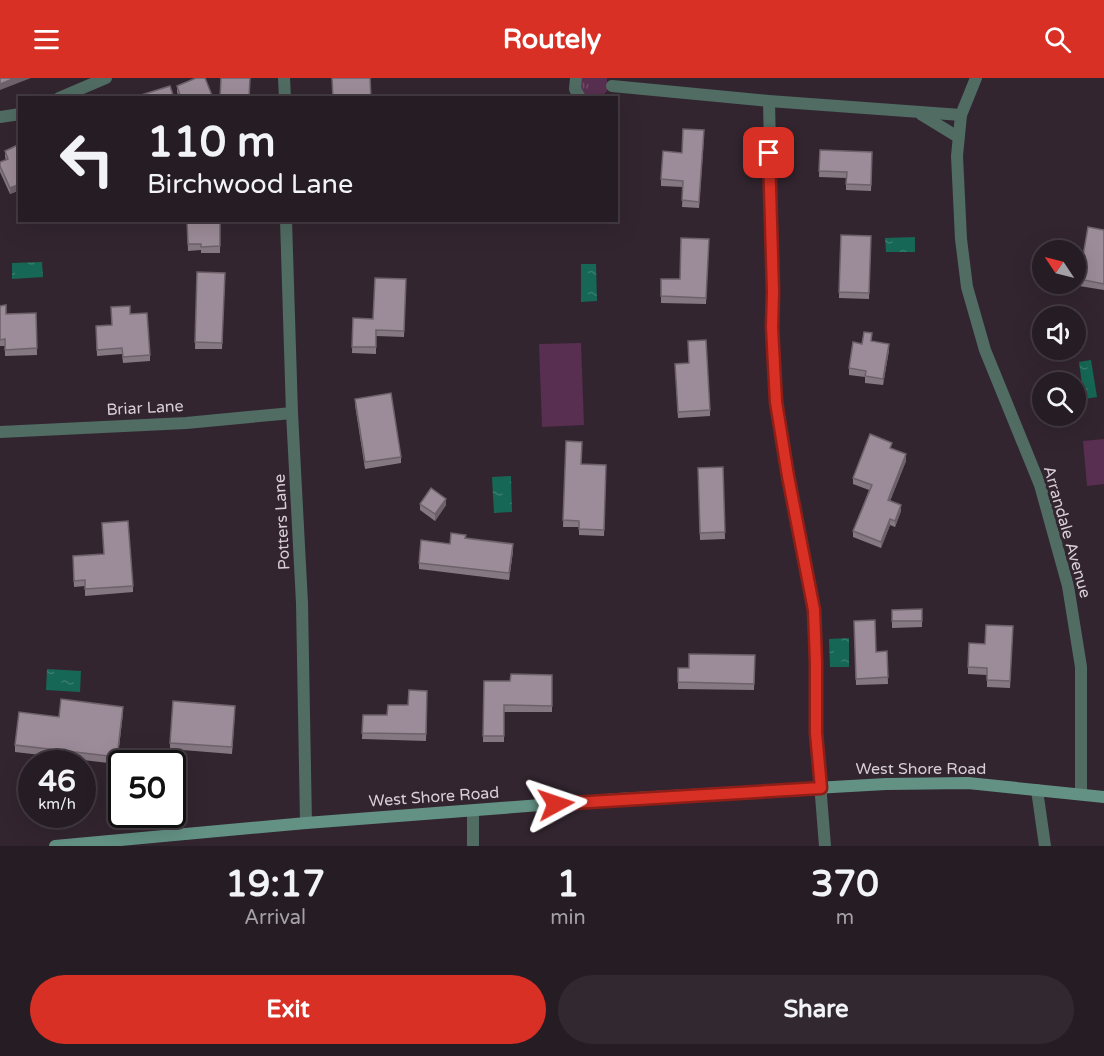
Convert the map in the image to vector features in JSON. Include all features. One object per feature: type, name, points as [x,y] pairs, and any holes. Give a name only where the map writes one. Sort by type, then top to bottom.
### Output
[{"type":"main road","name":"West Shore Road","points":[[55,846],[306,823],[619,799],[886,784],[950,783],[1104,797]]},
{"type":"street","points":[[64,96],[106,78]]},
{"type":"street","points":[[284,78],[285,96]]},
{"type":"street","points":[[576,78],[575,89],[579,96]]},
{"type":"street","name":"Arrandale Avenue","points":[[976,78],[961,115],[957,156],[961,238],[967,287],[985,350],[1040,485],[1068,586],[1082,667],[1081,794]]},
{"type":"street","points":[[610,87],[961,115]]},
{"type":"street","points":[[769,101],[772,327],[776,402],[814,610],[816,733],[825,846]]},
{"type":"street","points":[[918,112],[958,137]]},
{"type":"street","points":[[0,117],[18,114]]},
{"type":"street","name":"Potters Lane","points":[[286,222],[292,413],[302,603],[306,823]]},
{"type":"street","name":"Briar Lane","points":[[0,432],[186,423],[292,413]]},
{"type":"street","points":[[1037,790],[1045,846]]},
{"type":"street","points":[[472,810],[473,846]]},
{"type":"green space","points":[[579,78],[607,78],[607,91],[602,96],[583,96]]},
{"type":"green space","points":[[581,343],[584,425],[542,427],[539,344]]},
{"type":"green space","points":[[1104,439],[1104,484],[1087,486],[1083,441]]},
{"type":"water","points":[[915,237],[915,252],[886,252],[885,238]]},
{"type":"water","points":[[42,262],[43,277],[12,279],[12,263]]},
{"type":"water","points":[[581,264],[596,264],[597,301],[581,302]]},
{"type":"water","points":[[1091,360],[1097,397],[1086,399],[1086,372],[1080,372],[1079,362]]},
{"type":"water","points":[[511,476],[512,512],[494,513],[492,477]]},
{"type":"water","points":[[849,638],[849,667],[830,667],[829,639]]},
{"type":"water","points":[[47,669],[81,671],[80,692],[46,690]]},
{"type":"building","points":[[0,78],[15,78],[0,84]]},
{"type":"building","points":[[196,78],[205,78],[212,96],[180,96],[177,86]]},
{"type":"building","points":[[221,78],[250,78],[249,96],[220,96]]},
{"type":"building","points":[[332,78],[370,78],[371,96],[333,96]]},
{"type":"building","points":[[170,86],[173,96],[141,96]]},
{"type":"building","points":[[683,129],[704,130],[699,202],[682,200],[683,181],[661,179],[663,151],[682,153]]},
{"type":"building","points":[[18,145],[18,185],[10,188],[0,166],[0,162],[8,159],[5,151]]},
{"type":"building","points":[[820,150],[872,152],[871,185],[846,184],[847,172],[819,171]]},
{"type":"building","points":[[187,222],[220,222],[220,246],[201,247],[201,244],[188,244]]},
{"type":"building","points":[[1088,227],[1104,230],[1104,284],[1086,280]]},
{"type":"building","points":[[841,235],[871,236],[869,293],[839,292]]},
{"type":"building","points":[[681,238],[709,239],[706,298],[661,296],[661,279],[680,279]]},
{"type":"building","points":[[197,272],[225,273],[222,343],[195,342]]},
{"type":"building","points":[[375,278],[406,279],[404,331],[376,330],[376,347],[352,347],[353,318],[373,319]]},
{"type":"building","points":[[6,305],[6,314],[36,313],[37,348],[5,350],[5,339],[0,340],[0,306]]},
{"type":"building","points":[[130,306],[130,314],[147,313],[150,355],[123,357],[122,348],[97,350],[96,326],[112,325],[111,307]]},
{"type":"building","points":[[864,332],[872,333],[871,341],[889,344],[883,379],[865,376],[866,371],[849,368],[853,342],[862,344]]},
{"type":"building","points":[[706,340],[710,410],[678,412],[675,364],[689,363],[688,341]]},
{"type":"building","points":[[391,393],[401,457],[365,462],[355,399]]},
{"type":"building","points":[[870,434],[892,443],[890,448],[906,454],[888,500],[901,505],[895,521],[890,519],[881,542],[853,531],[872,485],[853,478]]},
{"type":"building","points":[[566,441],[582,442],[581,464],[606,465],[604,530],[579,529],[579,521],[563,520]]},
{"type":"building","points":[[723,467],[725,532],[700,533],[698,468]]},
{"type":"building","points":[[431,488],[446,499],[435,514],[420,504]]},
{"type":"building","points":[[128,521],[133,586],[85,589],[85,580],[74,581],[73,556],[104,554],[102,523]]},
{"type":"building","points":[[451,533],[466,535],[465,538],[513,544],[509,573],[419,563],[421,540],[450,544]]},
{"type":"building","points":[[922,609],[922,621],[892,621],[892,610]]},
{"type":"building","points":[[875,620],[876,652],[887,651],[888,677],[856,679],[854,621]]},
{"type":"building","points":[[986,625],[1013,626],[1010,681],[987,680],[987,668],[968,667],[969,643],[985,644]]},
{"type":"building","points":[[689,654],[755,655],[754,684],[678,682],[678,668],[689,668]]},
{"type":"building","points":[[511,674],[552,675],[552,706],[504,705],[504,736],[483,736],[484,681],[510,681]]},
{"type":"building","points":[[409,690],[427,691],[426,734],[362,733],[363,715],[387,715],[388,705],[408,705]]},
{"type":"building","points":[[61,699],[123,707],[118,750],[108,750],[108,756],[96,755],[96,750],[58,750],[15,745],[19,712],[59,717]]},
{"type":"building","points":[[173,701],[235,706],[232,747],[170,743]]},
{"type":"route","points":[[556,804],[821,788],[814,687],[816,662],[814,610],[776,402],[772,327],[769,153]]}]
